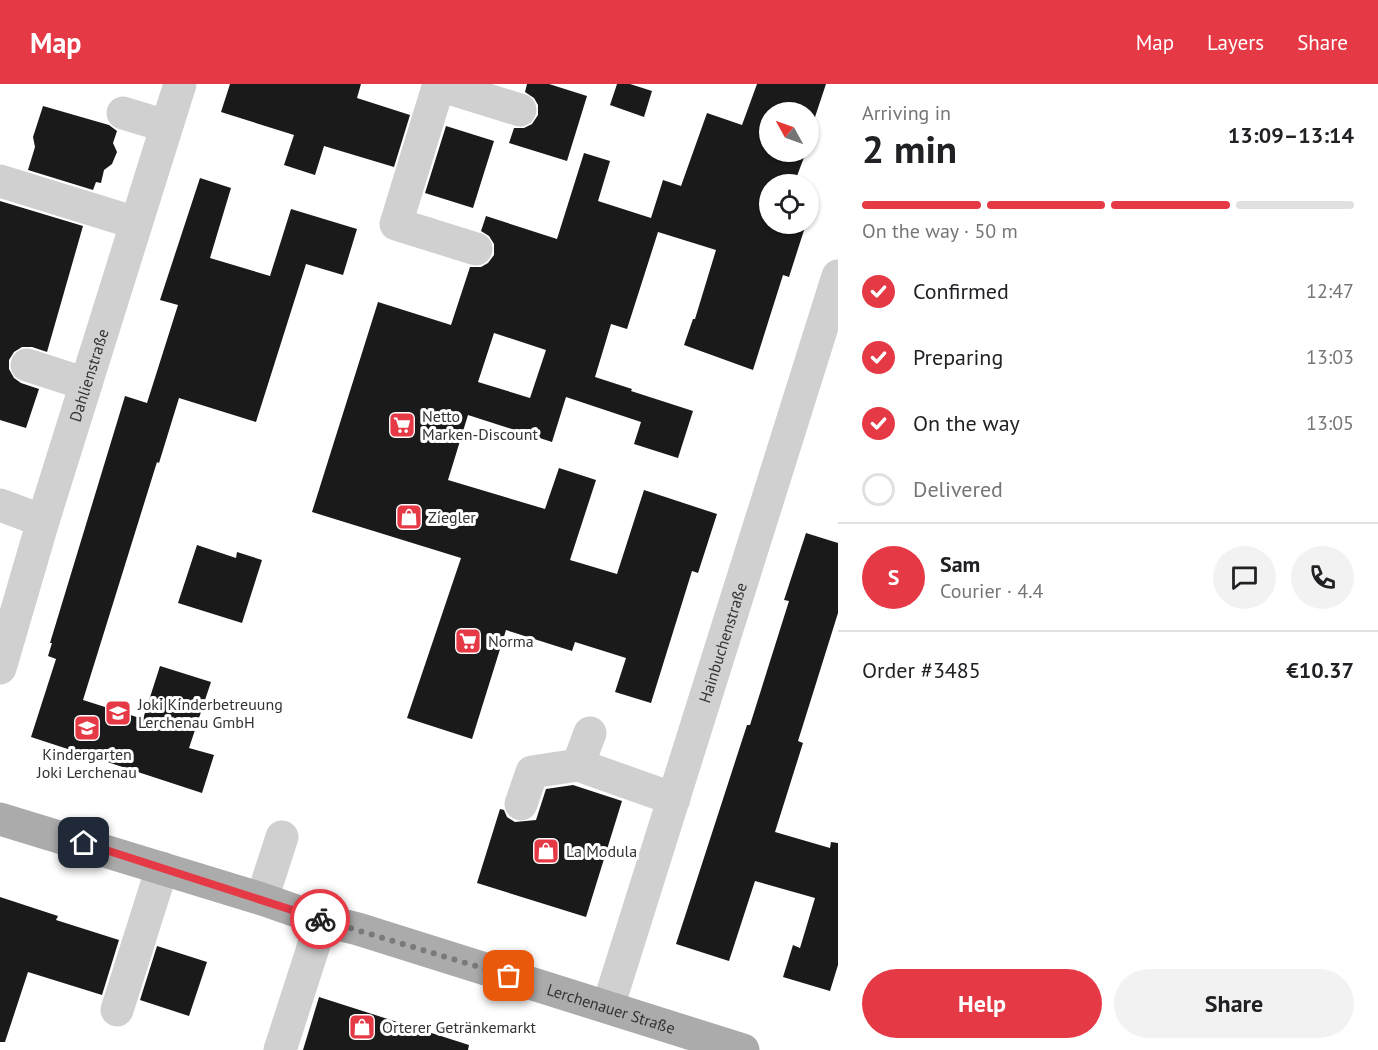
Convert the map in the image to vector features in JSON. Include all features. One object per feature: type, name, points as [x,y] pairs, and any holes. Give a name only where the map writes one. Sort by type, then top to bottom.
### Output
[{"type":"main road","name":"Lerchenauer Straße","points":[[0,819],[743,1050]]},
{"type":"street","name":"Dahlienstraße","points":[[0,668],[43,521],[180,84]]},
{"type":"street","points":[[476,249],[396,224],[422,157],[439,85],[520,110]]},
{"type":"street","points":[[123,113],[166,126]]},
{"type":"street","points":[[0,181],[136,223]]},
{"type":"street","name":"Hainbuchenstraße","points":[[608,1007],[838,276]]},
{"type":"street","points":[[27,365],[86,384]]},
{"type":"street","points":[[0,505],[43,521]]},
{"type":"street","points":[[578,765],[590,733]]},
{"type":"street","points":[[521,804],[532,772],[578,765],[674,799]]},
{"type":"street","points":[[262,899],[282,837]]},
{"type":"street","points":[[117,1010],[162,868]]},
{"type":"street","points":[[280,1050],[322,920]]},
{"type":"building","points":[[230,84],[361,84],[357,98],[410,115],[394,167],[324,146],[315,175],[284,165],[294,135],[221,112]]},
{"type":"building","points":[[527,84],[549,84],[587,96],[567,161],[509,143],[514,128],[524,128],[532,124],[538,115],[538,105],[534,98],[525,92]]},
{"type":"building","points":[[617,84],[630,84],[652,91],[644,117],[610,105]]},
{"type":"building","points":[[757,84],[826,84],[819,105],[819,102],[759,102],[759,162],[802,162],[798,174],[759,174],[759,234],[803,234],[789,277],[783,275],[753,370],[684,345],[693,319],[695,319],[716,250],[658,232],[627,329],[611,324],[595,377],[693,411],[678,458],[634,444],[641,422],[566,397],[552,442],[468,415],[448,480],[545,509],[559,468],[596,480],[570,560],[617,574],[644,490],[717,514],[698,573],[692,571],[651,703],[615,692],[626,658],[575,642],[572,651],[506,630],[472,739],[407,718],[461,558],[312,512],[378,302],[451,325],[470,267],[481,267],[488,263],[494,255],[494,244],[489,236],[481,231],[486,216],[557,239],[584,153],[610,161],[598,201],[651,218],[663,180],[681,186],[707,113],[742,125]],"holes":[[[494,333],[546,350],[530,398],[478,382]]]},
{"type":"building","points":[[43,106],[109,125],[117,131],[113,143],[117,152],[112,164],[104,170],[101,183],[96,182],[93,190],[28,170],[35,147],[33,137]]},
{"type":"building","points":[[446,126],[494,141],[473,208],[425,193]]},
{"type":"building","points":[[200,178],[231,188],[210,258],[270,276],[291,209],[357,229],[343,275],[306,264],[256,422],[179,398],[83,700],[143,719],[160,666],[211,682],[189,748],[214,755],[202,793],[31,737],[56,659],[48,656],[52,643],[50,643],[125,396],[147,403],[178,305],[160,300]]},
{"type":"building","points":[[0,201],[83,226],[47,352],[32,347],[22,347],[14,352],[9,360],[9,369],[14,378],[39,389],[26,428],[0,420]]},
{"type":"building","points":[[806,533],[838,543],[838,613],[798,741],[803,743],[775,832],[830,848],[831,842],[838,843],[838,965],[830,991],[783,977],[793,945],[800,948],[815,898],[755,881],[729,961],[676,944],[747,725],[750,725],[789,601],[784,600]]},
{"type":"building","points":[[197,545],[236,558],[237,552],[262,560],[242,623],[178,603]]},
{"type":"building","name":"La Modula","points":[[573,785],[622,801],[586,917],[477,883],[500,809],[504,810],[507,817],[515,822],[536,820],[546,789]]},
{"type":"building","points":[[0,897],[58,916],[56,920],[119,940],[102,995],[28,972],[5,1042],[0,1042]]},
{"type":"building","points":[[157,946],[207,962],[189,1016],[140,1000]]},
{"type":"building","name":"Orterer Getränkemarkt","points":[[319,997],[469,1045],[468,1050],[303,1050]]},
{"type":"way so far","points":[[320,919],[509,976]]},
{"type":"place","name":"Netto Marken-Discount","points":[[402,425]]},
{"type":"place","name":"Ziegler","points":[[409,517]]},
{"type":"place","name":"Norma","points":[[468,641]]},
{"type":"place","name":"Joki Kinderbetreuung Lerchenau GmbH","points":[[118,713]]},
{"type":"place","name":"Kindergarten Joki Lerchenau","points":[[87,728]]},
{"type":"place","name":"La Modula","points":[[546,851]]},
{"type":"place","name":"Orterer Getränkemarkt","points":[[362,1027]]},
{"type":"route","points":[[84,843],[320,919]]}]
